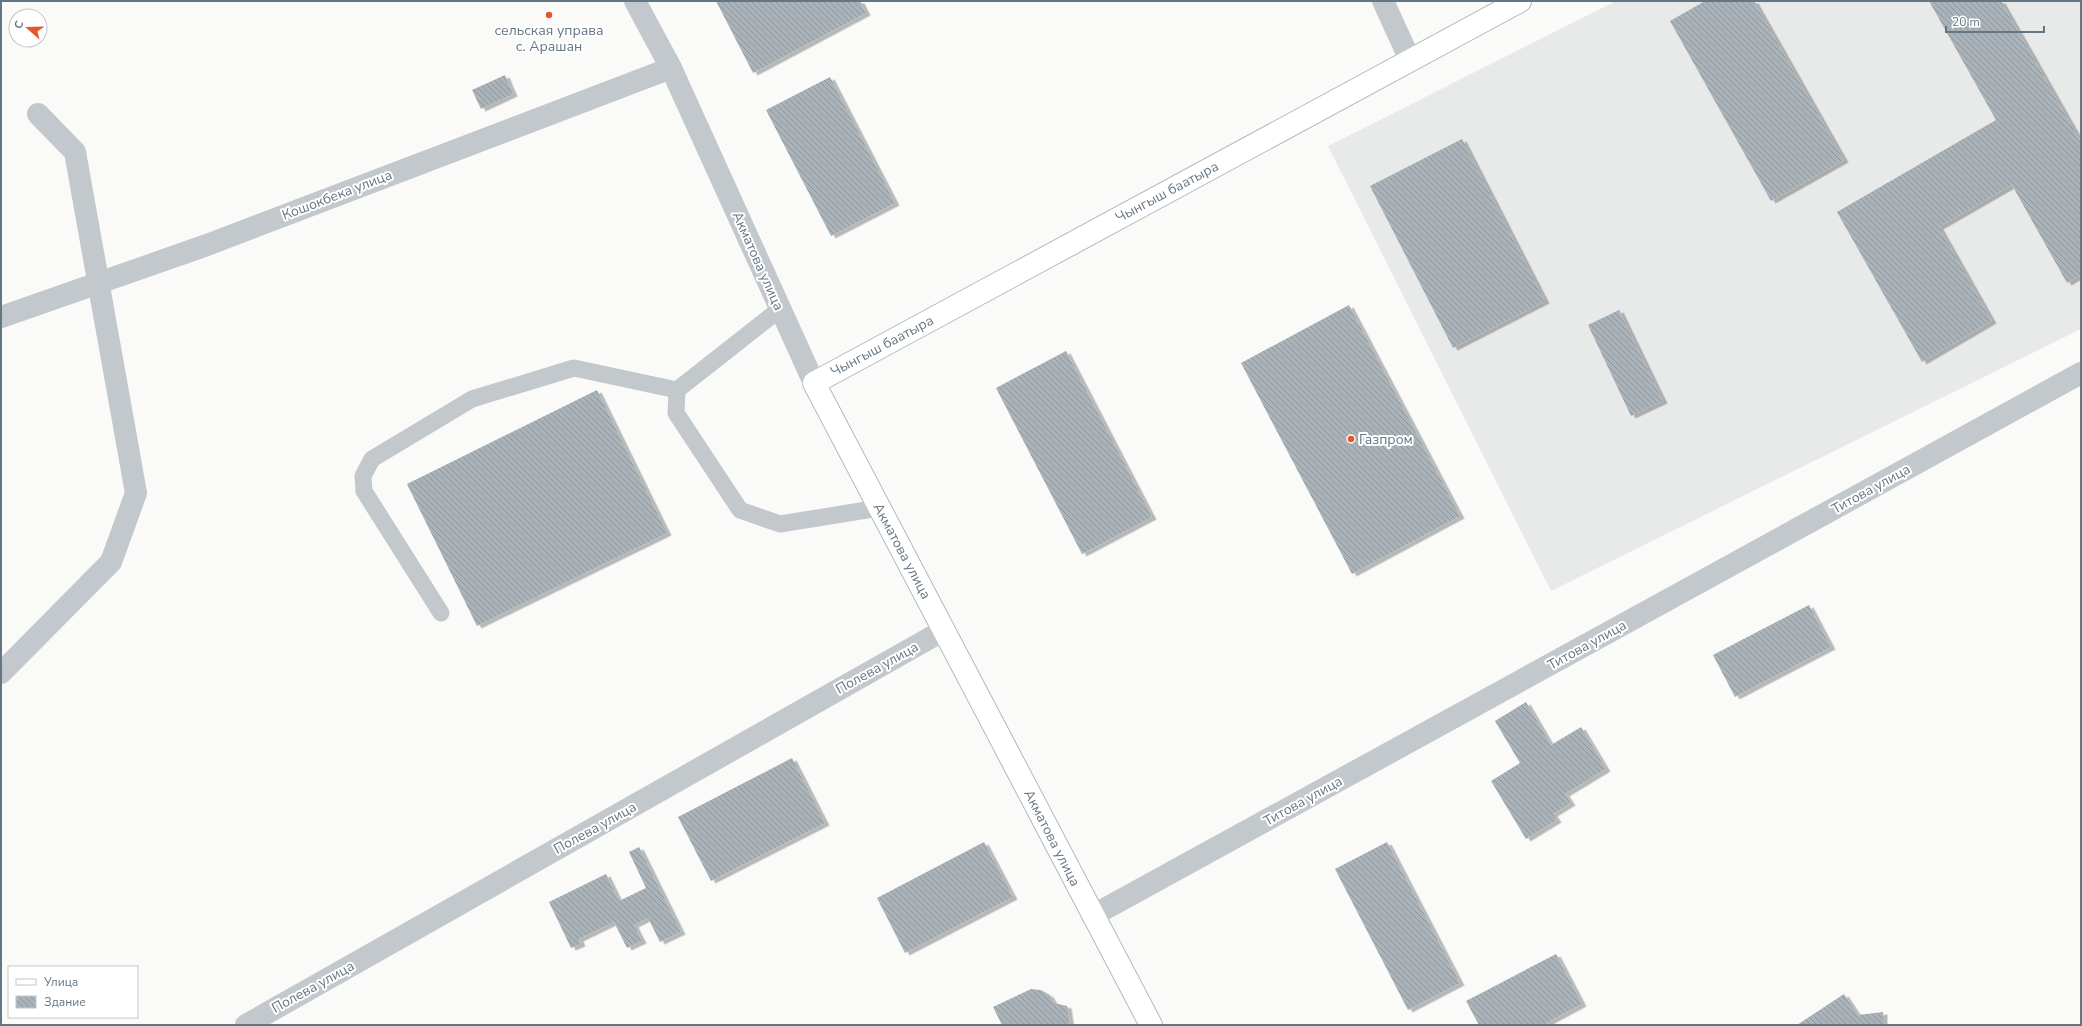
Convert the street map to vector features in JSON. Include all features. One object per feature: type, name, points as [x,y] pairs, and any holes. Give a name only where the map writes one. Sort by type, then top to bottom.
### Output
[{"type":"main road","name":"Чынгыш баатыра","points":[[814,383],[1520,1]]},
{"type":"main road","name":"Акматова улица","points":[[814,383],[1092,916],[1151,1025]]},
{"type":"street","name":"Акматова улица","points":[[635,1],[671,68],[814,383]]},
{"type":"street","points":[[1383,1],[1410,60]]},
{"type":"street","name":"Кошокбека улица","points":[[1,317],[207,245],[671,68]]},
{"type":"street","points":[[1,673],[111,562],[136,493],[75,152],[38,114]]},
{"type":"street","name":"Титова улица","points":[[1092,916],[2081,373]]},
{"type":"street","name":"Полева улица","points":[[246,1025],[944,630]]},
{"type":"lane","points":[[780,309],[678,390],[676,412],[740,510],[780,524],[879,508]]},
{"type":"lane","points":[[441,613],[364,491],[363,476],[372,459],[472,399],[574,368],[678,390]]},
{"type":"shaded area","points":[[1616,1],[2081,1],[2081,329],[1551,591],[1328,146]]},
{"type":"building","points":[[716,1],[860,1],[866,13],[753,73]]},
{"type":"building","points":[[1705,1],[1754,1],[1844,160],[1771,201],[1670,21]]},
{"type":"building","points":[[1929,1],[2001,1],[2081,142],[2081,275],[2067,283],[2012,185],[1939,227],[1992,321],[1922,362],[1837,212],[1996,120]]},
{"type":"building","points":[[505,75],[513,94],[481,109],[472,90]]},
{"type":"building","points":[[830,77],[895,203],[831,236],[766,110]]},
{"type":"building","points":[[1462,139],[1545,301],[1453,348],[1370,186]]},
{"type":"building","name":"Газпром","points":[[1349,305],[1460,516],[1352,574],[1241,363]]},
{"type":"building","points":[[1619,310],[1663,401],[1631,416],[1588,325]]},
{"type":"building","points":[[1066,351],[1152,517],[1082,554],[996,388]]},
{"type":"building","points":[[597,390],[667,533],[477,626],[407,484]]},
{"type":"building","points":[[1809,605],[1831,647],[1735,697],[1713,655]]},
{"type":"building","points":[[1526,702],[1551,745],[1581,727],[1606,769],[1565,794],[1571,803],[1553,814],[1557,820],[1526,839],[1491,781],[1520,763],[1495,721]]},
{"type":"building","points":[[792,758],[825,823],[711,881],[678,817]]},
{"type":"building","points":[[984,842],[1013,897],[905,953],[877,898]]},
{"type":"building","points":[[1387,842],[1460,983],[1408,1010],[1335,869]]},
{"type":"building","points":[[639,847],[681,932],[660,942],[648,918],[634,925],[642,941],[627,948],[614,922],[579,939],[581,944],[571,948],[549,902],[606,874],[619,901],[646,888],[629,852]]},
{"type":"building","points":[[1556,954],[1582,1004],[1543,1025],[1479,1025],[1466,1001]]},
{"type":"building","points":[[1031,989],[1041,990],[1049,995],[1054,1003],[1067,1006],[1070,1025],[1002,1025],[993,1007]]},
{"type":"building","points":[[1844,994],[1858,1015],[1883,1012],[1883,1025],[1797,1025]]},
{"type":"place","name":"сельская управа с. Арашан","points":[[549,15]]},
{"type":"place","name":"Газпром","points":[[1351,439]]}]
